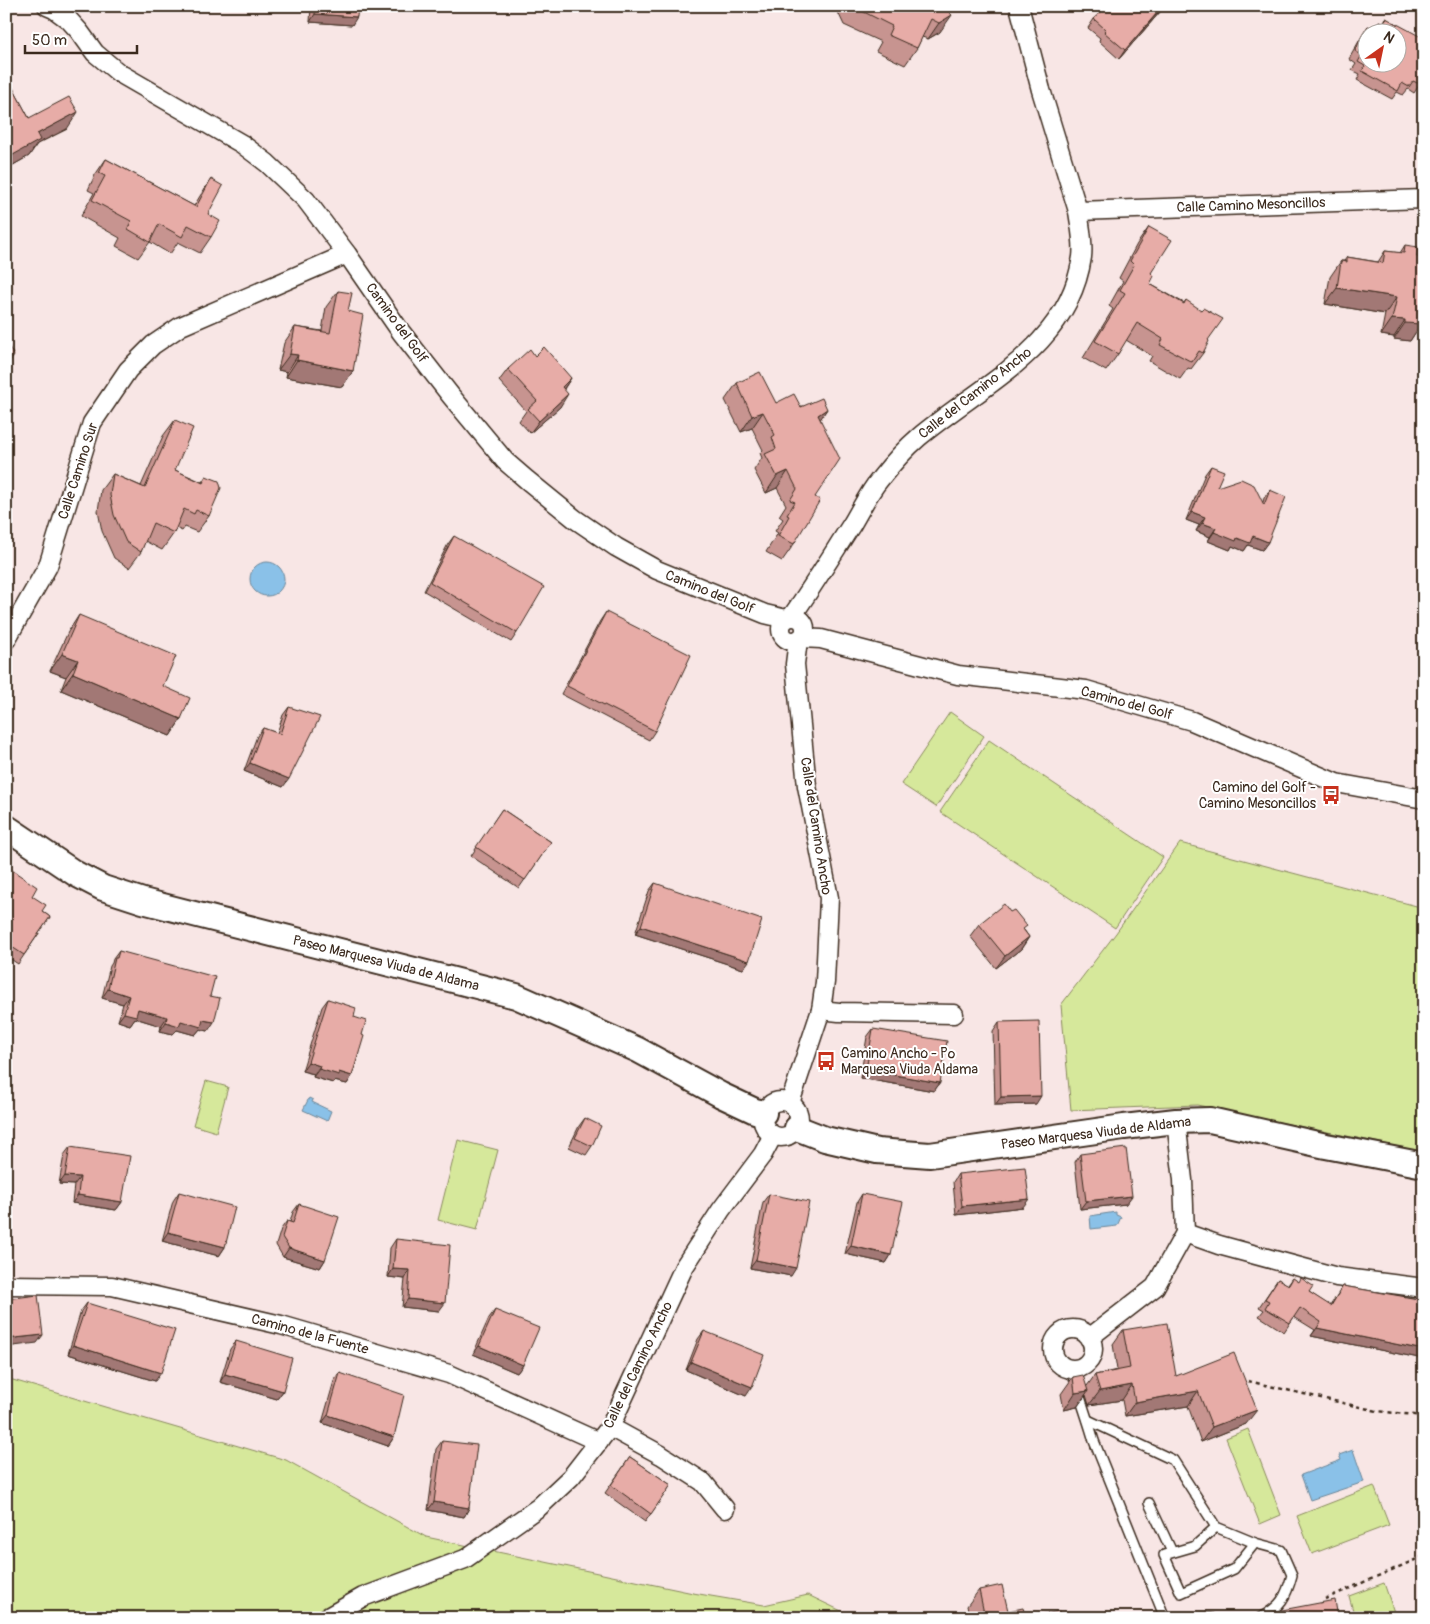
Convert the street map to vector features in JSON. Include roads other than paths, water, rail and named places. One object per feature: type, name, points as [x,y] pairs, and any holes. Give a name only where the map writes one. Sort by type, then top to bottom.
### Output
[{"type":"street","name":"Camino del Golf","points":[[47,6],[61,14],[79,31],[95,53],[119,74],[242,144],[267,163],[306,200],[402,332],[451,396],[505,461],[575,519],[616,547],[657,570],[821,639],[958,675],[1086,690],[1192,721],[1336,783],[1424,799]]},
{"type":"street","points":[[64,6],[79,31]]},
{"type":"street","name":"Calle del Camino Ancho","points":[[790,1103],[822,1010],[829,898],[807,786],[795,664],[794,628],[811,589],[879,479],[918,438],[1018,362],[1042,340],[1056,323],[1074,289],[1082,255],[1078,211],[1041,90],[1019,6]]},
{"type":"street","name":"Calle Camino Mesoncillos","points":[[1078,211],[1424,199]]},
{"type":"street","name":"Calle Camino Sur","points":[[6,640],[48,566],[92,423],[128,370],[154,345],[181,326],[347,254]]},
{"type":"street","name":"Paseo Marquesa Viuda de Aldama","points":[[6,827],[76,874],[102,888],[143,901],[516,996],[638,1050],[722,1095],[755,1111],[764,1113]]},
{"type":"street","points":[[822,1010],[954,1014]]},
{"type":"street","points":[[784,1101],[790,1103],[799,1114],[800,1118],[797,1128],[794,1132],[784,1137],[773,1136],[764,1126],[764,1113],[771,1103],[784,1101]]},
{"type":"street","name":"Paseo Marquesa Viuda de Aldama","points":[[797,1128],[825,1139],[878,1151],[930,1155],[1176,1121],[1210,1120],[1326,1146],[1424,1165]]},
{"type":"street","points":[[1089,1338],[1155,1287],[1185,1233],[1183,1180],[1176,1121]]},
{"type":"street","name":"Calle del Camino Ancho","points":[[326,1618],[364,1597],[465,1559],[539,1507],[571,1477],[610,1427],[684,1267],[721,1210],[763,1154],[773,1136]]},
{"type":"street","points":[[1185,1233],[1219,1245],[1337,1277],[1424,1288]]},
{"type":"street","name":"Camino de la Fuente","points":[[6,1285],[112,1286],[281,1325],[449,1374],[599,1442]]},
{"type":"street","points":[[1071,1330],[1081,1331],[1089,1338],[1092,1354],[1088,1362],[1081,1368],[1072,1369],[1063,1366],[1056,1359],[1053,1350],[1055,1340],[1062,1333],[1071,1330]]},
{"type":"street","points":[[610,1427],[661,1455],[703,1482],[725,1509]]},
{"type":"lane","points":[[1072,1369],[1079,1399],[1094,1441],[1165,1618]]},
{"type":"lane","points":[[1088,1420],[1173,1460],[1216,1528],[1255,1543],[1280,1550],[1292,1575],[1288,1593],[1279,1606],[1260,1618]]},
{"type":"lane","points":[[1149,1503],[1172,1552]]},
{"type":"lane","points":[[1216,1528],[1195,1546],[1164,1555],[1181,1593],[1234,1569],[1255,1543]]},
{"type":"lane","points":[[1202,1618],[1210,1618]]},
{"type":"water","points":[[267,562],[279,567],[284,579],[279,591],[267,596],[255,591],[250,579],[255,567]]},
{"type":"water","points":[[309,1098],[313,1100],[312,1102],[331,1111],[327,1121],[303,1110]]},
{"type":"water","points":[[1116,1212],[1116,1215],[1121,1217],[1117,1226],[1091,1229],[1090,1216]]},
{"type":"water","points":[[1353,1450],[1364,1482],[1310,1500],[1301,1475],[1341,1460],[1339,1455]]},
{"type":"place","name":"Camino del Golf - Camino Mesoncillos","points":[[1331,795]]},
{"type":"place","name":"Camino Ancho - Pº Marquesa Viuda Aldama","points":[[826,1061]]}]
